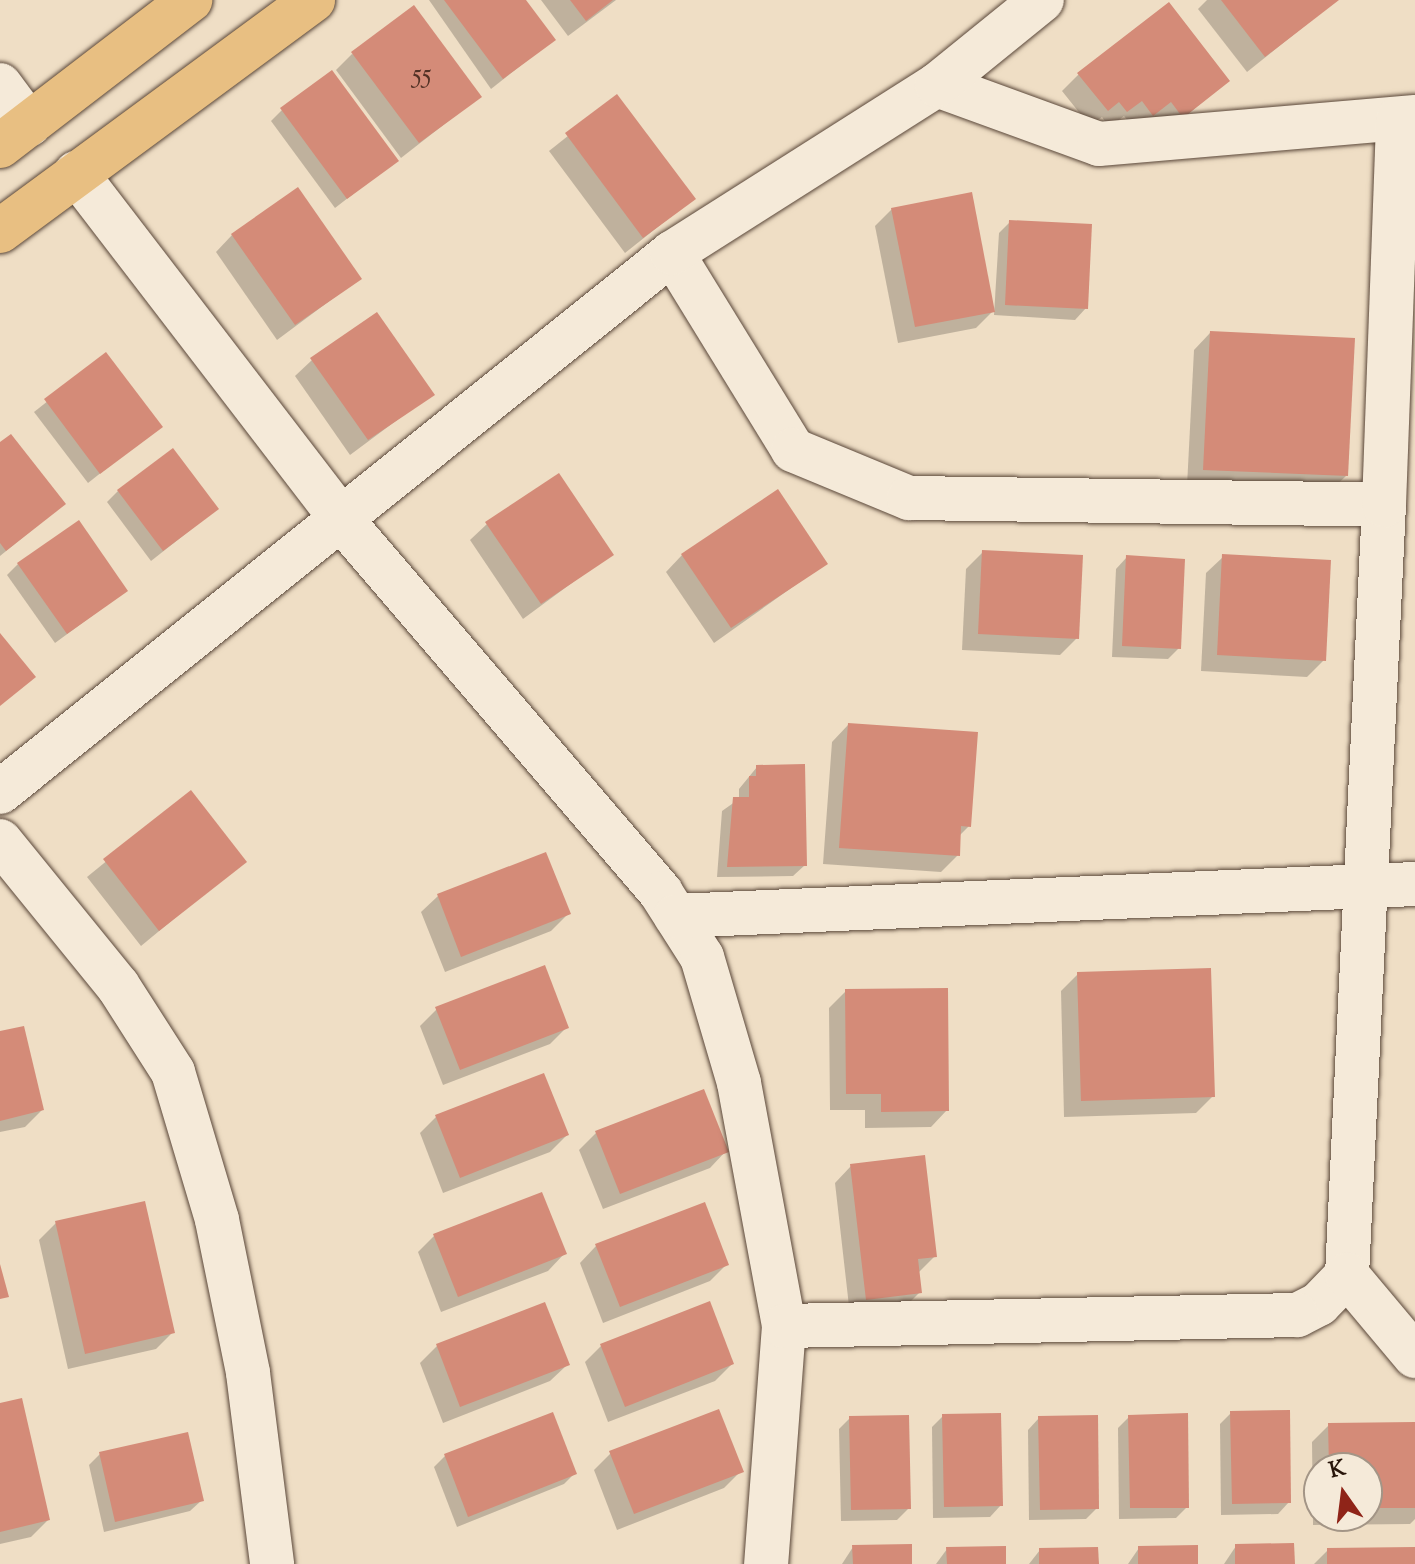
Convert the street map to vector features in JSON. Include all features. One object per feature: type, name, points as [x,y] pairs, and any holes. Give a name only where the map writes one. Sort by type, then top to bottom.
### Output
[{"type":"main road","points":[[76,173],[27,179],[14,135],[190,0]]},
{"type":"main road","points":[[0,231],[313,0]]},
{"type":"street","points":[[0,792],[339,516],[672,253],[937,85],[1042,0]]},
{"type":"street","points":[[0,85],[14,135]]},
{"type":"street","points":[[784,1326],[1297,1315],[1319,1304],[1347,1275],[1406,118],[1099,144],[937,85]]},
{"type":"street","points":[[76,173],[339,516],[676,916],[702,957],[739,1083],[784,1326],[766,1564]]},
{"type":"street","points":[[672,253],[793,450],[909,498],[1384,505]]},
{"type":"street","points":[[0,841],[118,986],[173,1072],[217,1220],[248,1373],[270,1564],[281,1564]]},
{"type":"street","points":[[676,916],[1415,884]]},
{"type":"street","points":[[1347,1275],[1415,1356]]},
{"type":"building","points":[[444,0],[526,0],[556,40],[503,79]]},
{"type":"building","points":[[570,0],[613,0],[586,21]]},
{"type":"building","points":[[1221,0],[1339,0],[1265,57]]},
{"type":"building","points":[[1169,2],[1230,81],[1183,118],[1171,102],[1153,116],[1142,101],[1127,112],[1119,102],[1108,111],[1077,73]]},
{"type":"building","points":[[414,5],[482,97],[419,143],[351,52]]},
{"type":"building","points":[[332,70],[399,161],[347,199],[280,108]]},
{"type":"building","points":[[617,94],[696,199],[643,238],[565,133]]},
{"type":"building","points":[[298,187],[362,279],[295,325],[231,234]]},
{"type":"building","points":[[972,192],[995,312],[915,327],[891,208]]},
{"type":"building","points":[[1009,220],[1092,224],[1088,309],[1005,305]]},
{"type":"building","points":[[377,312],[435,395],[368,440],[310,358]]},
{"type":"building","points":[[1210,331],[1355,338],[1348,476],[1203,470]]},
{"type":"building","points":[[106,352],[163,427],[100,474],[44,399]]},
{"type":"building","points":[[11,434],[66,504],[6,551],[0,543],[0,442]]},
{"type":"building","points":[[173,448],[219,509],[163,551],[117,490]]},
{"type":"building","points":[[559,473],[614,555],[541,604],[485,522]]},
{"type":"building","points":[[778,489],[828,564],[731,628],[681,554]]},
{"type":"building","points":[[79,520],[128,591],[67,634],[17,563]]},
{"type":"building","points":[[982,550],[1083,555],[1079,639],[978,634]]},
{"type":"building","points":[[1222,554],[1331,560],[1326,661],[1217,655]]},
{"type":"building","points":[[1126,555],[1185,559],[1181,649],[1122,646]]},
{"type":"building","points":[[0,633],[36,677],[0,706]]},
{"type":"building","points":[[848,723],[978,732],[971,827],[961,826],[960,856],[839,848]]},
{"type":"building","points":[[805,764],[807,866],[727,867],[733,797],[749,797],[749,776],[756,776],[756,765]]},
{"type":"building","points":[[191,790],[247,862],[159,931],[103,859]]},
{"type":"building","points":[[546,852],[571,914],[461,957],[437,894]]},
{"type":"building","points":[[545,965],[569,1028],[460,1070],[435,1007]]},
{"type":"building","points":[[1211,968],[1215,1097],[1081,1101],[1077,972]]},
{"type":"building","points":[[948,988],[949,1111],[881,1112],[881,1094],[846,1094],[845,989]]},
{"type":"building","points":[[24,1026],[44,1110],[0,1121],[0,1031]]},
{"type":"building","points":[[544,1073],[569,1135],[460,1178],[435,1115]]},
{"type":"building","points":[[704,1089],[729,1152],[620,1194],[595,1131]]},
{"type":"building","points":[[925,1155],[937,1257],[918,1259],[922,1293],[866,1300],[850,1164]]},
{"type":"building","points":[[542,1192],[567,1254],[458,1297],[433,1234]]},
{"type":"building","points":[[145,1201],[175,1333],[85,1354],[55,1221]]},
{"type":"building","points":[[705,1202],[729,1265],[620,1307],[595,1244]]},
{"type":"building","points":[[0,1264],[9,1297],[0,1299]]},
{"type":"building","points":[[710,1301],[734,1364],[625,1407],[600,1344]]},
{"type":"building","points":[[545,1302],[570,1365],[460,1407],[436,1344]]},
{"type":"building","points":[[22,1398],[50,1520],[0,1532],[0,1403]]},
{"type":"building","points":[[719,1409],[744,1472],[634,1514],[609,1451]]},
{"type":"building","points":[[1290,1410],[1291,1503],[1232,1504],[1230,1411]]},
{"type":"building","points":[[553,1412],[577,1474],[468,1517],[444,1454]]},
{"type":"building","points":[[1001,1413],[1003,1506],[944,1507],[942,1414]]},
{"type":"building","points":[[1188,1413],[1189,1508],[1130,1508],[1128,1415]]},
{"type":"building","points":[[909,1415],[911,1509],[851,1510],[849,1416]]},
{"type":"building","points":[[1098,1415],[1099,1509],[1040,1510],[1038,1416]]},
{"type":"building","points":[[1415,1422],[1415,1508],[1383,1508],[1383,1452],[1329,1452],[1328,1423]]},
{"type":"building","points":[[188,1432],[204,1501],[115,1522],[99,1452]]},
{"type":"building","points":[[1294,1543],[1295,1564],[1235,1564],[1235,1544]]},
{"type":"building","points":[[912,1544],[912,1564],[853,1564],[852,1545]]},
{"type":"building","points":[[1198,1545],[1198,1564],[1138,1564],[1138,1546]]},
{"type":"building","points":[[1006,1546],[1006,1564],[947,1564],[946,1547]]},
{"type":"building","points":[[1098,1547],[1099,1564],[1039,1564],[1039,1548]]},
{"type":"building","points":[[1415,1547],[1415,1564],[1327,1564],[1327,1548]]}]
